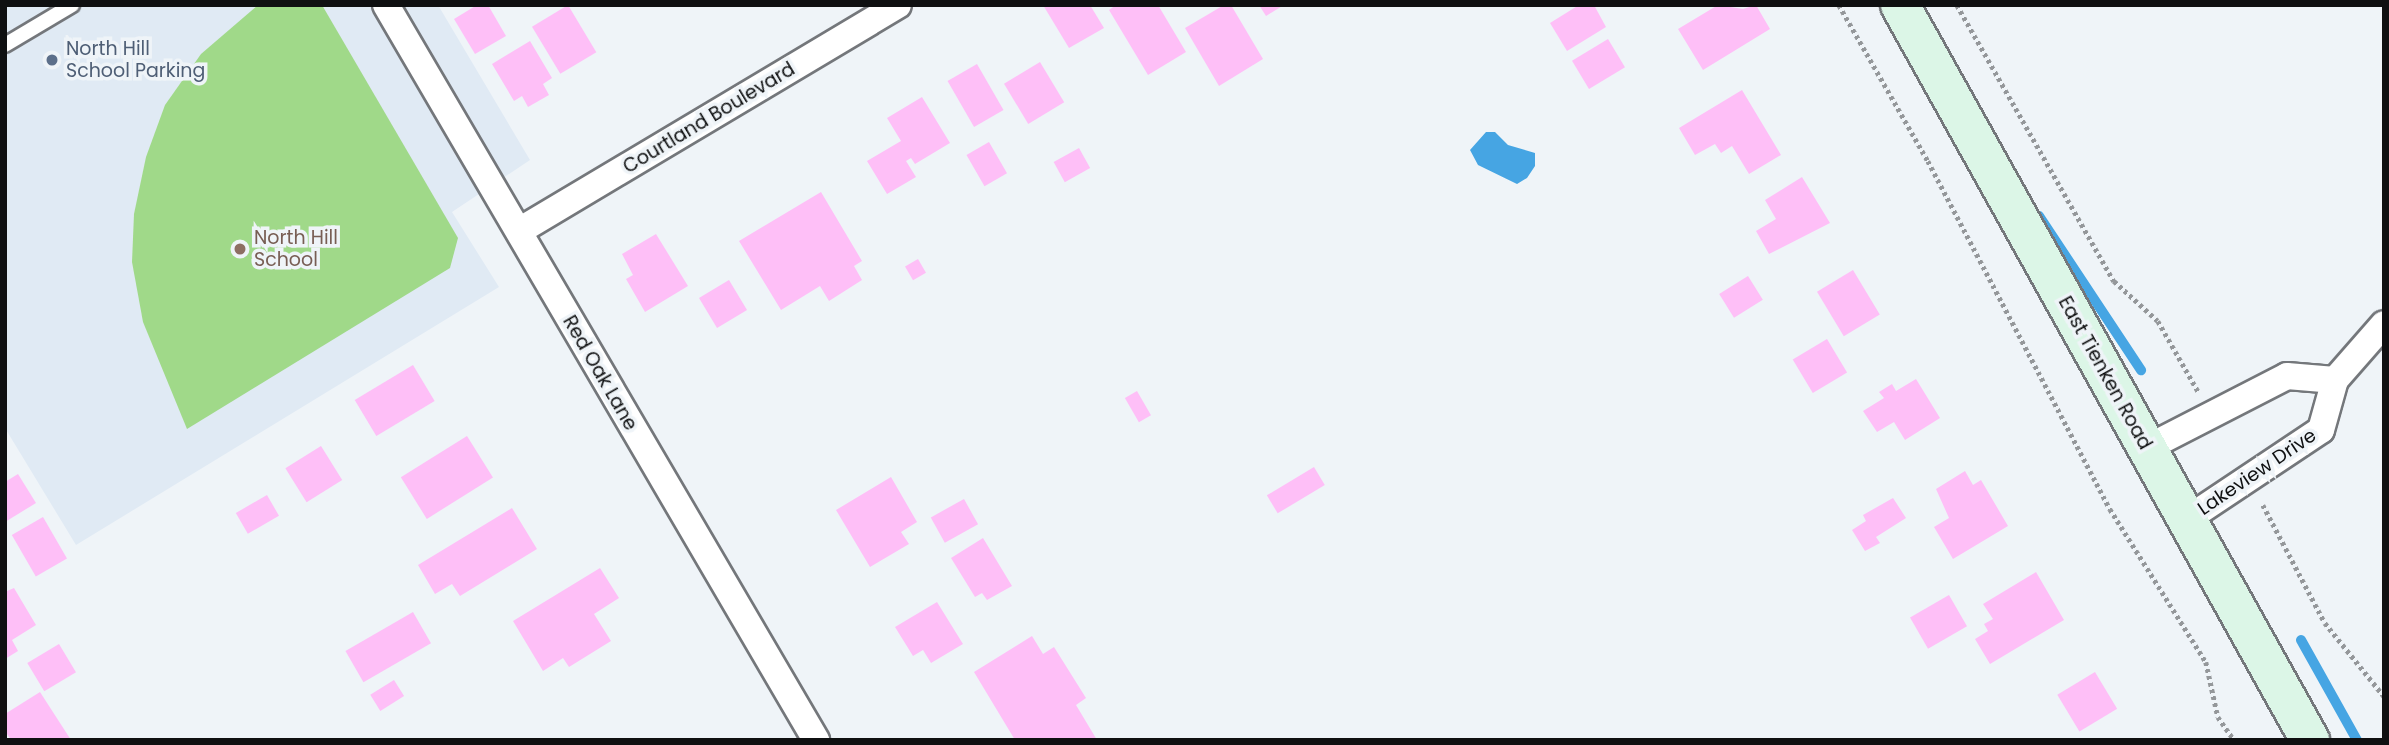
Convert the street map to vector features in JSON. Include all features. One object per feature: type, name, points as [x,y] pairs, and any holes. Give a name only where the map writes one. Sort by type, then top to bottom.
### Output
[{"type":"street","name":"Red Oak Lane","points":[[386,5],[816,740]]},
{"type":"street","name":"Courtland Boulevard","points":[[519,232],[898,5]]},
{"type":"street","name":"East Tienken Road","points":[[1900,5],[2310,740]]},
{"type":"street","name":"Lakeview Drive","points":[[2186,520],[2320,430],[2335,380],[2384,324]]},
{"type":"street","points":[[2147,449],[2287,376],[2335,380]]},
{"type":"lane","points":[[5,45],[72,5]]},
{"type":"path","points":[[1839,5],[1928,160],[2110,509],[2206,662],[2218,717],[2234,740]]},
{"type":"path","points":[[1957,5],[2114,281],[2158,321],[2212,416]]},
{"type":"path","points":[[2248,479],[2325,624],[2384,696]]},
{"type":"shaded area","name":"North Hill School","points":[[5,5],[438,5],[530,160],[452,212],[499,287],[76,545],[5,428]]},
{"type":"green space","points":[[258,5],[322,5],[458,238],[450,268],[187,429],[143,322],[132,262],[134,214],[146,157],[165,105],[201,54]]},
{"type":"water","points":[[1486,132],[1495,132],[1508,145],[1535,153],[1535,166],[1527,178],[1517,184],[1478,165],[1470,150]]},
{"type":"building","points":[[477,5],[488,5],[506,36],[475,54],[454,19]]},
{"type":"building","points":[[568,5],[596,52],[560,74],[532,27]]},
{"type":"building","points":[[1043,5],[1090,5],[1104,28],[1069,48]]},
{"type":"building","points":[[1116,5],[1158,5],[1186,52],[1148,75],[1109,10]]},
{"type":"building","points":[[1224,5],[1231,5],[1263,59],[1219,86],[1185,28]]},
{"type":"building","points":[[1259,5],[1284,5],[1266,16]]},
{"type":"building","points":[[1579,5],[1594,5],[1606,27],[1567,51],[1550,23]]},
{"type":"building","points":[[1718,5],[1743,9],[1756,5],[1770,29],[1703,70],[1678,29]]},
{"type":"building","points":[[1608,39],[1625,67],[1589,89],[1572,61]]},
{"type":"building","points":[[530,41],[552,78],[543,84],[549,95],[528,107],[522,96],[514,101],[492,64]]},
{"type":"building","points":[[1040,62],[1064,102],[1028,124],[1004,84]]},
{"type":"building","points":[[977,64],[1004,110],[974,127],[948,81]]},
{"type":"building","points":[[1742,90],[1781,155],[1749,174],[1732,146],[1721,153],[1715,144],[1695,155],[1679,128]]},
{"type":"building","points":[[922,97],[950,143],[915,164],[911,158],[906,161],[916,177],[887,194],[867,161],[901,141],[887,118]]},
{"type":"building","points":[[989,142],[1007,173],[984,186],[966,155]]},
{"type":"building","points":[[1079,148],[1090,168],[1065,182],[1054,162]]},
{"type":"building","points":[[1802,177],[1830,223],[1769,254],[1756,231],[1776,219],[1765,200]]},
{"type":"building","points":[[821,192],[862,261],[854,266],[862,280],[829,301],[820,286],[781,310],[739,241]]},
{"type":"building","points":[[656,234],[688,286],[645,312],[626,279],[633,275],[622,254]]},
{"type":"building","points":[[918,259],[926,273],[913,280],[905,266]]},
{"type":"building","points":[[1853,270],[1880,315],[1844,336],[1817,292]]},
{"type":"building","points":[[1748,276],[1763,300],[1734,318],[1719,294]]},
{"type":"building","points":[[729,280],[747,310],[717,328],[699,298]]},
{"type":"building","points":[[1827,339],[1847,372],[1813,393],[1793,360]]},
{"type":"building","points":[[413,365],[435,401],[376,436],[355,400]]},
{"type":"building","points":[[1916,379],[1940,418],[1905,440],[1894,422],[1877,432],[1863,411],[1884,398],[1879,392],[1892,384],[1896,391]]},
{"type":"building","points":[[1137,391],[1151,415],[1139,422],[1125,398]]},
{"type":"building","points":[[467,436],[493,478],[427,519],[401,477]]},
{"type":"building","points":[[321,446],[342,480],[307,502],[285,468]]},
{"type":"building","points":[[1314,467],[1325,485],[1278,513],[1267,495]]},
{"type":"building","points":[[1965,471],[1973,485],[1981,480],[2008,526],[1953,559],[1934,527],[1949,518],[1936,489]]},
{"type":"building","points":[[18,474],[36,503],[5,522],[5,482]]},
{"type":"building","points":[[891,477],[917,522],[901,532],[909,544],[870,567],[836,510]]},
{"type":"building","points":[[267,495],[279,516],[248,534],[236,513]]},
{"type":"building","points":[[1893,498],[1906,518],[1876,537],[1880,543],[1865,551],[1852,530],[1866,521],[1863,515]]},
{"type":"building","points":[[964,499],[978,524],[945,543],[931,517]]},
{"type":"building","points":[[512,508],[537,549],[460,596],[452,584],[435,594],[418,565]]},
{"type":"building","points":[[43,517],[67,559],[36,577],[12,535]]},
{"type":"building","points":[[983,538],[1012,586],[987,600],[982,593],[975,597],[951,558]]},
{"type":"building","points":[[600,568],[619,598],[594,614],[611,641],[569,667],[563,658],[543,671],[513,621]]},
{"type":"building","points":[[2036,572],[2064,620],[1990,664],[1975,639],[1988,631],[1984,624],[1993,619],[1983,604]]},
{"type":"building","points":[[5,588],[7,591],[14,588],[36,625],[12,640],[18,651],[5,659]]},
{"type":"building","points":[[1949,595],[1967,626],[1928,649],[1910,618]]},
{"type":"building","points":[[937,602],[963,644],[931,663],[923,650],[913,656],[895,627]]},
{"type":"building","points":[[413,612],[431,643],[363,682],[345,651]]},
{"type":"building","points":[[1032,636],[1043,654],[1054,647],[1086,698],[1076,705],[1097,740],[1015,740],[974,672]]},
{"type":"building","points":[[59,644],[76,672],[44,691],[27,663]]},
{"type":"building","points":[[2095,672],[2117,709],[2079,732],[2057,695]]},
{"type":"building","points":[[394,680],[404,696],[380,711],[370,695]]},
{"type":"building","points":[[40,692],[71,740],[11,740],[5,731],[5,714]]},
{"type":"waterway","points":[[2039,216],[2141,370]]},
{"type":"waterway","points":[[2301,640],[2357,740]]},
{"type":"place","name":"North Hill School Parking","points":[[52,60]]},
{"type":"place","name":"North Hill School","points":[[240,249]]}]
